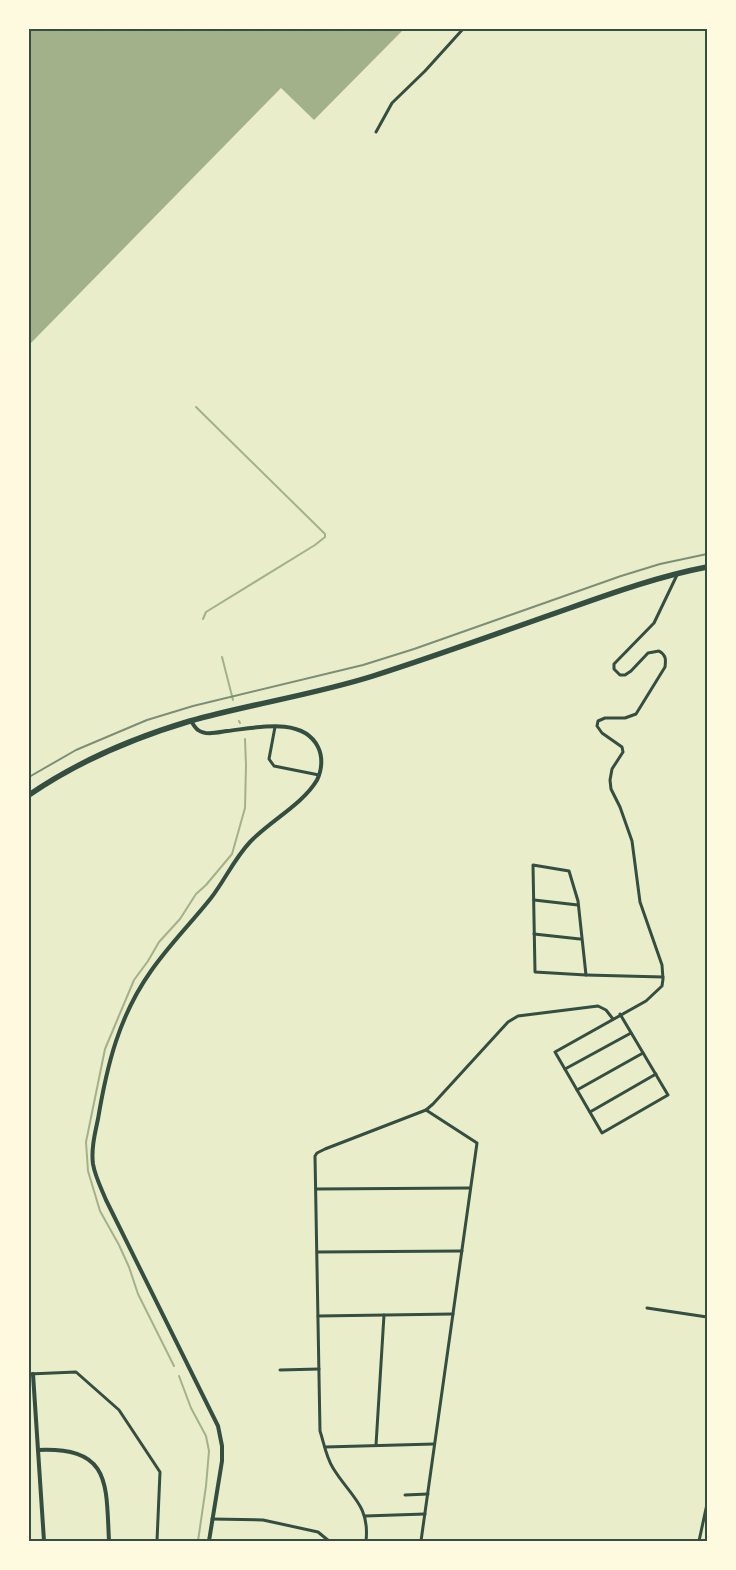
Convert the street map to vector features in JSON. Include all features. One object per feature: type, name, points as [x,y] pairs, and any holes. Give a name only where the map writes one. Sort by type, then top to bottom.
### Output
[{"type":"highway","points":[[29,795],[71,770],[136,739],[191,721],[353,682],[654,579],[707,568]]},
{"type":"street","points":[[376,132],[392,103],[425,71],[463,29]]},
{"type":"street","points":[[620,1014],[668,1095],[602,1133],[554,1052],[620,1014],[646,1001],[662,986],[663,977],[662,965],[640,902],[632,841],[620,807],[611,789],[612,769],[623,752],[622,747],[597,726],[598,721],[605,718],[625,718],[636,714],[665,667],[666,659],[664,654],[659,651],[648,654],[625,675],[620,675],[614,669],[614,664],[654,623],[678,573]]},
{"type":"street","points":[[191,721],[198,730],[209,733],[275,727],[294,728],[310,736],[318,748],[321,758],[319,775],[311,788],[249,843],[231,866],[216,892],[167,949],[150,972],[125,1017],[116,1038],[104,1082],[94,1140],[93,1163],[96,1177],[218,1426],[222,1446],[222,1461],[209,1541]]},
{"type":"street","points":[[275,727],[269,759],[274,766],[319,775]]},
{"type":"street","points":[[586,975],[580,939],[578,905],[569,870],[533,865],[535,972],[586,975],[663,977]]},
{"type":"street","points":[[534,900],[578,905]]},
{"type":"street","points":[[534,934],[580,939]]},
{"type":"street","points":[[366,1541],[365,1516],[357,1501],[333,1468],[320,1431],[315,1156],[317,1153],[426,1110],[508,1022],[518,1016],[598,1006],[606,1010],[613,1019]]},
{"type":"street","points":[[565,1070],[631,1032]]},
{"type":"street","points":[[577,1090],[643,1053]]},
{"type":"street","points":[[590,1112],[656,1074]]},
{"type":"street","points":[[421,1541],[476,1143],[426,1110]]},
{"type":"street","points":[[316,1189],[470,1188]]},
{"type":"street","points":[[318,1252],[462,1251]]},
{"type":"street","points":[[647,1308],[707,1317]]},
{"type":"street","points":[[318,1316],[453,1314]]},
{"type":"street","points":[[376,1446],[384,1315]]},
{"type":"street","points":[[280,1370],[319,1369]]},
{"type":"street","points":[[44,1541],[31,1374],[76,1372],[124,1417],[160,1472],[157,1541]]},
{"type":"street","points":[[325,1447],[434,1444]]},
{"type":"street","points":[[38,1450],[72,1451],[87,1459],[98,1469],[106,1486],[108,1541]]},
{"type":"street","points":[[404,1494],[428,1494]]},
{"type":"street","points":[[699,1541],[707,1504]]},
{"type":"street","points":[[365,1516],[425,1514]]},
{"type":"street","points":[[212,1519],[263,1520],[318,1532],[329,1541]]},
{"type":"shaded area","points":[[29,29],[404,29],[314,120],[281,88],[29,345]]},
{"type":"waterway","points":[[196,407],[325,534],[325,537],[315,545],[206,612],[203,619]]},
{"type":"waterway","points":[[222,657],[233,700]]},
{"type":"waterway","points":[[174,1366],[138,1294],[119,1245],[100,1211],[88,1171],[86,1142],[105,1049],[134,980],[159,942],[180,919],[196,894],[232,854],[245,808],[245,739]]},
{"type":"waterway","points":[[179,1376],[191,1408],[206,1436],[209,1451],[198,1541]]},
{"type":"railway","points":[[29,777],[76,750],[147,720],[193,706],[363,665],[414,649],[621,576],[660,564],[707,554]]}]
